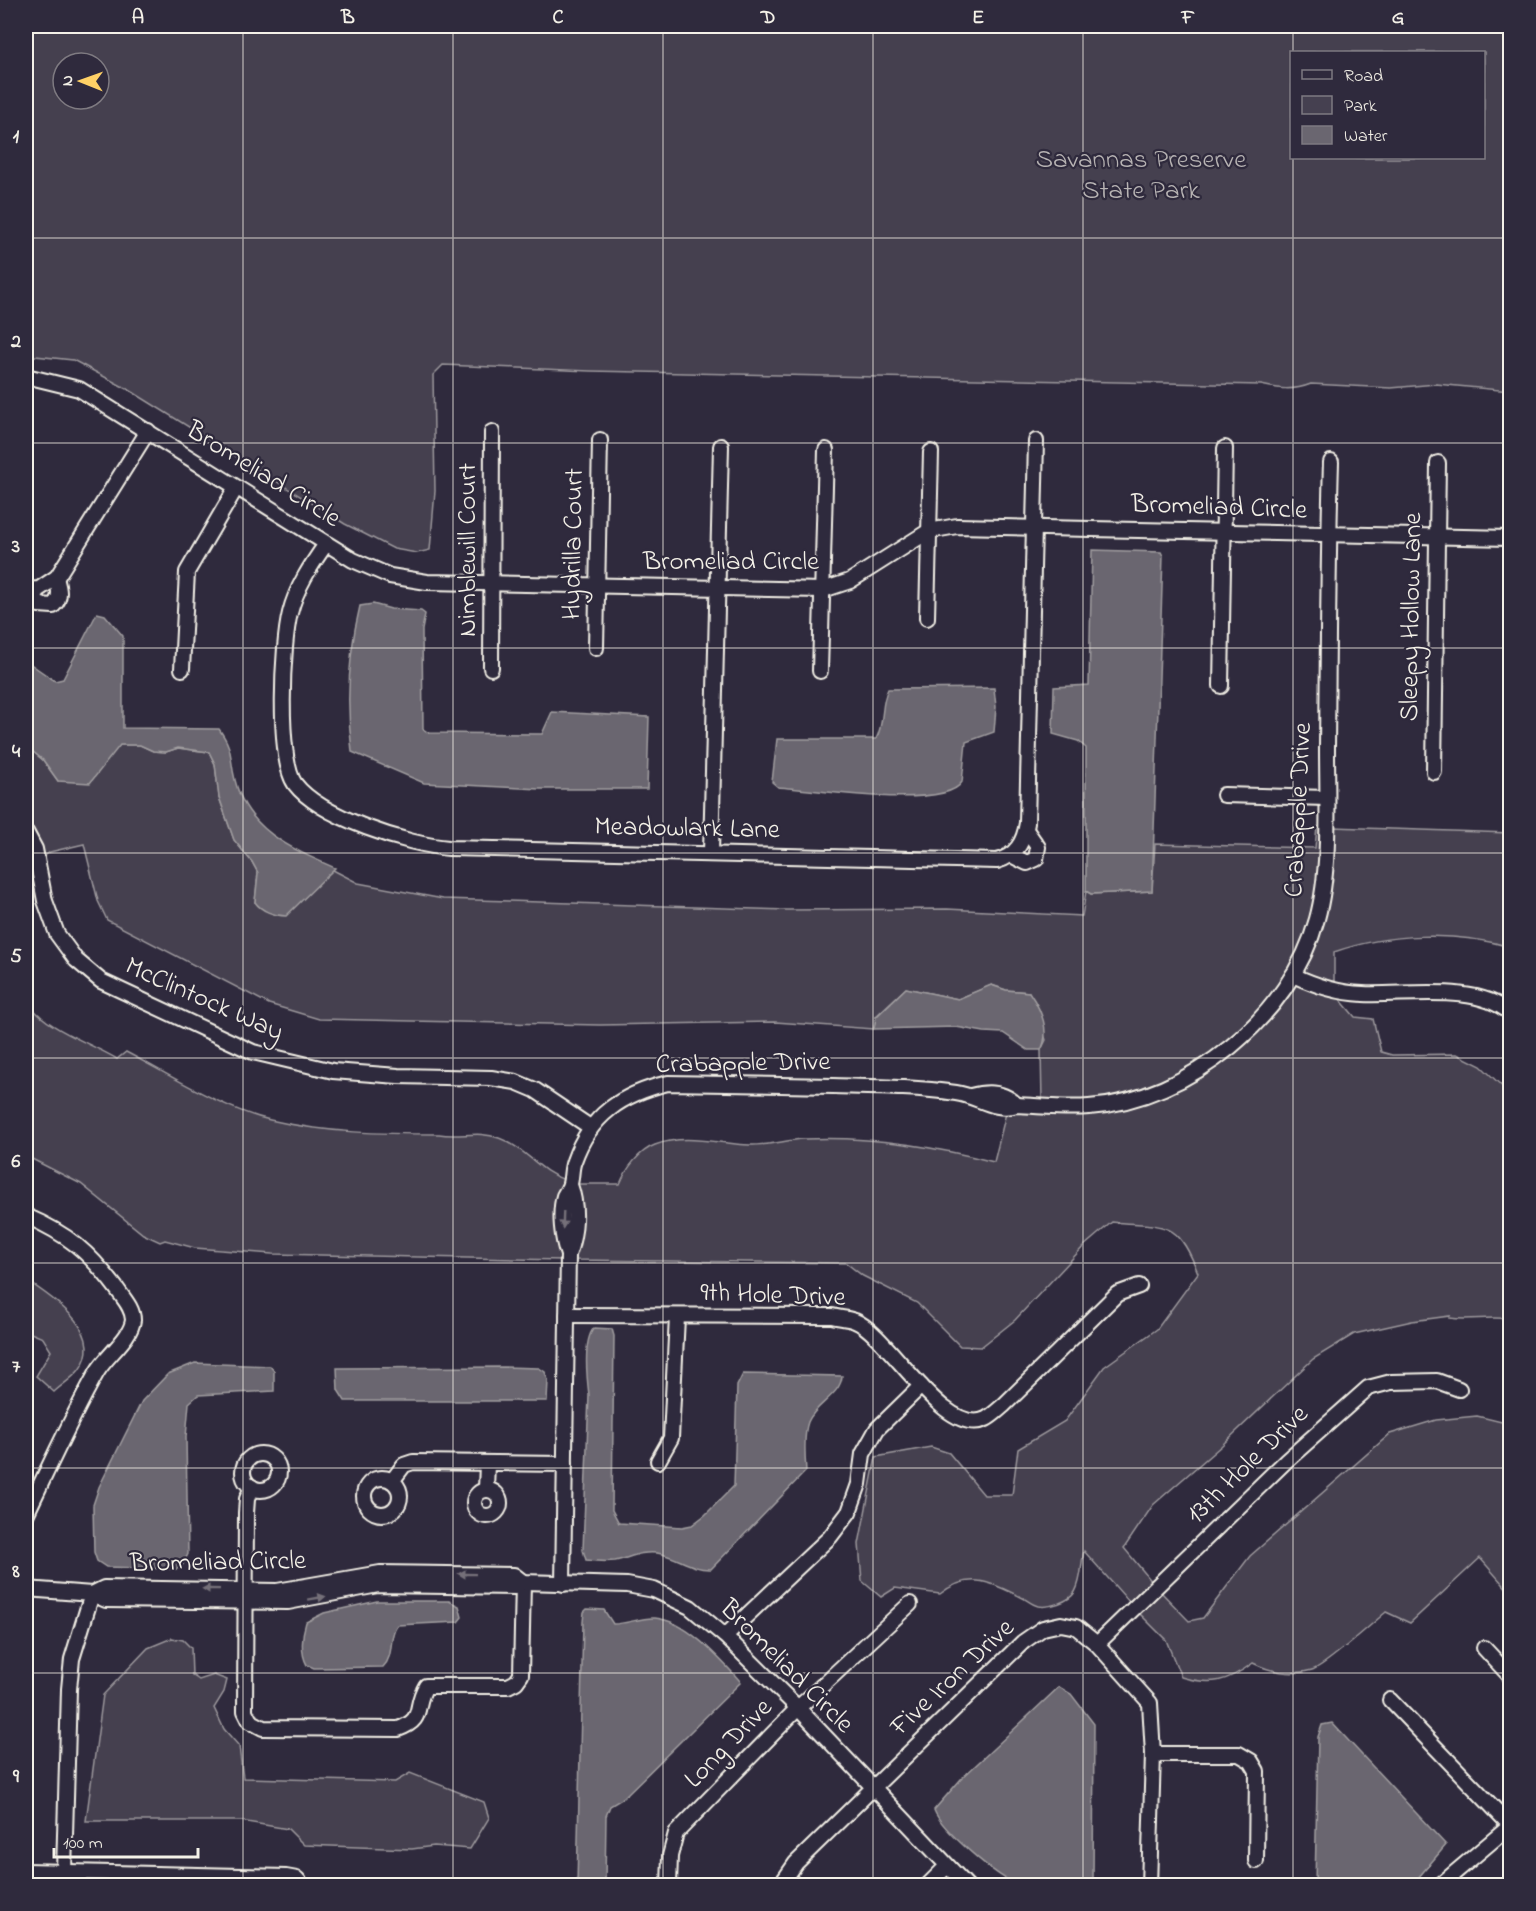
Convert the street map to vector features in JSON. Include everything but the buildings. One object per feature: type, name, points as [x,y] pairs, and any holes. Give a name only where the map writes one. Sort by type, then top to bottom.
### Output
[{"type":"street","name":"Bromeliad Circle","points":[[26,376],[79,389],[364,566],[397,578],[427,582],[822,590],[850,581],[929,531],[957,526],[1329,536],[1510,538]]},
{"type":"street","points":[[56,578],[59,592],[57,602],[53,606],[39,605],[29,590],[45,586],[56,578],[148,431]]},
{"type":"street","name":"Nimblewill Court","points":[[491,668],[492,432]]},
{"type":"street","name":"Hydrilla Court","points":[[596,648],[600,440]]},
{"type":"street","points":[[1011,855],[1020,844],[1026,830],[1036,441]]},
{"type":"street","points":[[711,853],[721,447]]},
{"type":"street","points":[[1221,686],[1225,448]]},
{"type":"street","points":[[820,671],[826,450]]},
{"type":"street","points":[[927,618],[930,452]]},
{"type":"street","name":"Crabapple Drive","points":[[563,1584],[568,1255],[574,1240],[575,1198],[570,1185],[574,1162],[590,1127],[614,1104],[641,1089],[668,1083],[899,1088],[971,1096],[981,1103],[1007,1108],[1017,1105],[1091,1107],[1133,1099],[1185,1079],[1227,1052],[1270,1008],[1293,975],[1317,919],[1326,853],[1331,462]]},
{"type":"street","name":"Sleepy Hollow Lane","points":[[1434,772],[1438,463]]},
{"type":"street","points":[[182,669],[187,572],[236,488]]},
{"type":"street","name":"Meadowlark Lane","points":[[326,544],[301,584],[290,612],[287,633],[285,757],[291,777],[314,802],[380,833],[431,847],[983,862],[998,861],[1011,855],[1024,862],[1036,859],[1038,847],[1026,830]]},
{"type":"street","points":[[1224,795],[1327,798]]},
{"type":"street","name":"McClintock Way","points":[[26,832],[35,849],[45,901],[57,934],[76,960],[101,981],[253,1052],[333,1071],[398,1076],[491,1078],[516,1082],[535,1089],[590,1127]]},
{"type":"street","points":[[1293,975],[1314,985],[1352,993],[1473,995],[1503,1006],[1510,1013]]},
{"type":"street","points":[[26,1216],[46,1224],[95,1259],[129,1306],[133,1319],[130,1334],[115,1347],[98,1370],[26,1515]]},
{"type":"street","name":"9th Hole Drive","points":[[567,1315],[832,1317],[855,1321],[871,1333],[921,1386],[953,1414],[969,1421],[985,1420],[1004,1405],[1117,1294],[1139,1286]]},
{"type":"street","points":[[658,1461],[671,1438],[676,1317]]},
{"type":"street","name":"13th Hole Drive","points":[[1097,1644],[1286,1461],[1368,1388],[1391,1382],[1437,1381],[1459,1389]]},
{"type":"street","points":[[725,1636],[830,1537],[849,1512],[859,1484],[863,1454],[877,1429],[921,1386]]},
{"type":"street","points":[[392,1481],[408,1462],[565,1464]]},
{"type":"street","points":[[486,1463],[486,1490]]},
{"type":"street","points":[[252,1487],[247,1499],[244,1711],[250,1721],[263,1728],[398,1729],[412,1724],[418,1715],[419,1698],[426,1686],[508,1686],[516,1682],[521,1675],[523,1582]]},
{"type":"street","name":"Bromeliad Circle","points":[[26,1589],[92,1594],[106,1600],[246,1596],[368,1574],[396,1572],[514,1575],[523,1582],[627,1585],[654,1590],[690,1607],[725,1636],[798,1708],[967,1886]]},
{"type":"street","points":[[64,1881],[69,1689],[72,1659],[92,1594]]},
{"type":"street","name":"Long Drive","points":[[669,1886],[670,1856],[676,1833],[798,1708],[910,1604]]},
{"type":"street","name":"Five Iron Drive","points":[[780,1886],[796,1863],[1023,1642],[1043,1628],[1060,1624],[1076,1627],[1097,1644],[1149,1703],[1153,1754],[1149,1886]]},
{"type":"street","points":[[1484,1648],[1510,1676]]},
{"type":"street","points":[[1390,1700],[1508,1833],[1439,1886]]},
{"type":"street","points":[[1153,1754],[1239,1754],[1251,1761],[1257,1772],[1256,1861]]},
{"type":"street","points":[[927,1886],[947,1866]]},
{"type":"street","points":[[26,1871],[64,1881],[286,1876],[297,1880],[303,1886]]},
{"type":"green space","name":"Savannas Preserve State Park","points":[[26,26],[1510,26],[1510,391],[1436,384],[1391,388],[1311,384],[1286,389],[1261,385],[590,371],[443,365],[433,375],[435,491],[430,550],[417,553],[394,549],[345,524],[131,391],[73,360],[26,355]]},
{"type":"green space","points":[[120,745],[140,745],[153,751],[166,752],[178,748],[209,752],[215,764],[219,797],[234,840],[258,873],[255,902],[305,895],[333,870],[358,883],[443,899],[787,910],[947,909],[1082,916],[1086,891],[1091,894],[1152,891],[1155,844],[1315,848],[1317,827],[1321,827],[1318,884],[1312,918],[1298,954],[1277,990],[1237,1037],[1213,1057],[1180,1075],[1133,1093],[1100,1100],[1042,1102],[1041,1050],[1046,1040],[1029,992],[1006,990],[992,985],[958,999],[906,988],[876,1016],[874,1029],[775,1022],[600,1025],[319,1019],[269,1004],[107,920],[98,901],[84,844],[50,852],[43,857],[26,821],[26,746],[43,760],[58,781]]},
{"type":"green space","points":[[1332,827],[1510,833],[1510,947],[1467,938],[1422,936],[1399,938],[1334,952],[1334,986],[1300,972]]},
{"type":"green space","points":[[1295,981],[1338,997],[1355,1017],[1373,1019],[1381,1052],[1392,1055],[1457,1054],[1481,1066],[1510,1094],[1510,1319],[1457,1319],[1449,1318],[1450,1316],[1412,1321],[1354,1334],[1313,1359],[1221,1446],[1153,1505],[1124,1548],[1153,1583],[1131,1604],[1084,1551],[1075,1592],[1068,1599],[1053,1605],[1036,1605],[1000,1587],[980,1581],[961,1582],[940,1594],[895,1588],[881,1597],[862,1581],[859,1544],[876,1457],[931,1447],[949,1453],[984,1495],[1012,1495],[1018,1449],[1065,1421],[1104,1367],[1157,1329],[1198,1273],[1190,1255],[1176,1234],[1157,1226],[1112,1222],[1084,1246],[1015,1320],[981,1347],[960,1346],[917,1303],[863,1276],[846,1263],[574,1260],[580,1240],[580,1198],[577,1184],[620,1184],[634,1161],[655,1145],[690,1139],[757,1145],[804,1139],[852,1139],[900,1143],[994,1162],[1006,1113],[1046,1112],[1187,1083],[1230,1056],[1274,1011]]},
{"type":"green space","points":[[26,1000],[44,1019],[105,1053],[117,1059],[126,1052],[197,1091],[253,1115],[291,1124],[333,1130],[397,1134],[484,1135],[508,1142],[547,1171],[565,1180],[563,1260],[272,1254],[195,1248],[165,1240],[160,1242],[143,1234],[81,1184],[26,1156]]},
{"type":"green space","points":[[26,1280],[73,1317],[82,1329],[86,1342],[86,1356],[79,1370],[54,1392],[36,1376],[51,1351],[43,1338],[26,1331]]},
{"type":"green space","points":[[1477,1416],[1510,1424],[1510,1592],[1480,1558],[1410,1623],[1386,1612],[1337,1653],[1312,1670],[1297,1673],[1282,1672],[1253,1663],[1219,1681],[1192,1680],[1181,1677],[1166,1640],[1138,1612],[1160,1591],[1189,1621],[1203,1618],[1250,1556],[1390,1434],[1436,1420]]},
{"type":"green space","points":[[172,1638],[183,1640],[191,1648],[192,1675],[199,1680],[214,1675],[227,1680],[224,1692],[214,1708],[224,1729],[239,1746],[243,1778],[395,1782],[410,1773],[484,1802],[489,1818],[470,1849],[434,1846],[412,1849],[304,1845],[288,1829],[241,1821],[86,1821],[103,1695],[148,1648]]},
{"type":"water","points":[[1092,550],[1161,552],[1163,556],[1152,891],[1091,894],[1086,891],[1086,748],[1078,741],[1053,734],[1054,687],[1089,685]]},
{"type":"water","points":[[373,604],[391,609],[421,611],[425,614],[422,630],[423,729],[429,733],[542,734],[552,712],[649,717],[647,789],[540,789],[424,783],[352,752],[349,697],[353,643],[360,606]]},
{"type":"water","points":[[97,613],[105,615],[123,636],[123,728],[219,729],[229,748],[241,797],[250,812],[273,836],[335,868],[286,916],[269,912],[255,902],[258,873],[234,840],[219,797],[215,764],[209,752],[178,748],[166,752],[153,751],[140,745],[120,745],[90,783],[58,781],[43,760],[26,746],[26,661],[55,681],[63,679]]},
{"type":"water","points":[[994,688],[996,707],[994,732],[966,742],[962,782],[951,791],[905,797],[876,796],[778,787],[772,782],[777,739],[876,739],[881,727],[888,689]]},
{"type":"water","points":[[991,985],[1006,990],[1029,992],[1037,1005],[1045,1027],[1041,1050],[1028,1050],[1003,1033],[956,1027],[874,1029],[876,1017],[906,988],[958,999]]},
{"type":"water","points":[[594,1328],[612,1329],[614,1336],[612,1510],[619,1523],[682,1527],[692,1525],[734,1486],[737,1386],[743,1374],[842,1376],[837,1389],[811,1416],[806,1427],[806,1471],[711,1569],[697,1567],[657,1553],[640,1554],[615,1561],[586,1560],[583,1550],[589,1395],[587,1360],[588,1341]]},
{"type":"water","points":[[195,1363],[270,1366],[274,1371],[274,1391],[198,1395],[189,1403],[186,1437],[188,1554],[182,1566],[177,1569],[106,1567],[97,1561],[94,1552],[93,1505],[99,1487],[142,1401],[168,1374]]},
{"type":"water","points":[[337,1368],[539,1368],[545,1372],[548,1380],[547,1401],[345,1401],[338,1390]]},
{"type":"water","points":[[377,1601],[449,1601],[459,1606],[462,1617],[458,1622],[397,1625],[389,1657],[383,1667],[314,1668],[307,1665],[302,1644],[306,1622],[324,1613]]},
{"type":"water","points":[[587,1609],[604,1610],[613,1624],[655,1618],[667,1620],[702,1642],[741,1682],[622,1799],[610,1806],[606,1816],[605,1885],[577,1885],[583,1622],[584,1612]]},
{"type":"water","points":[[1059,1687],[1071,1694],[1094,1724],[1093,1885],[1035,1887],[1019,1885],[985,1864],[947,1829],[934,1810],[961,1779]]},
{"type":"water","points":[[1332,1723],[1446,1845],[1418,1878],[1400,1885],[1315,1885],[1318,1737],[1322,1725]]}]
